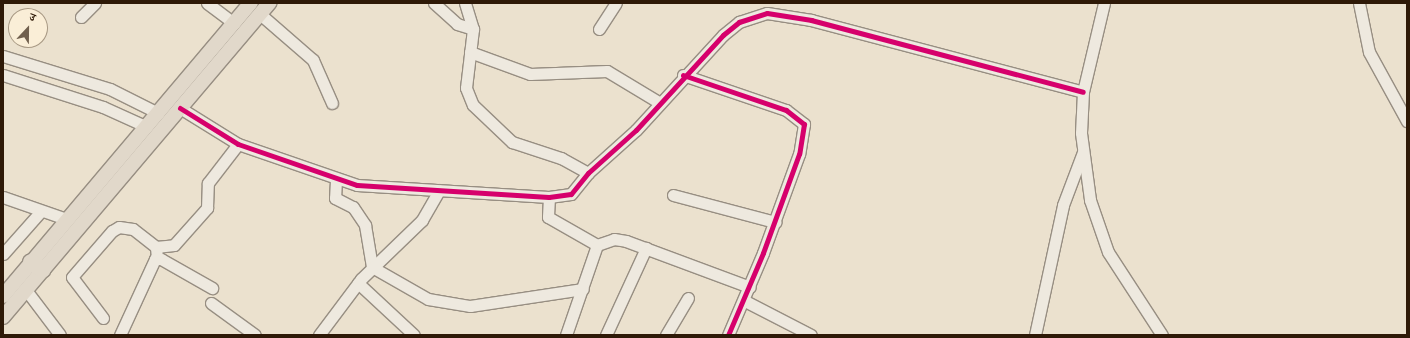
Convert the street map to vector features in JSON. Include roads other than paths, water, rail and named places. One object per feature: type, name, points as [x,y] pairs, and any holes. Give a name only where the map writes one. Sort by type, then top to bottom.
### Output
[{"type":"main road","points":[[3,317],[26,290],[37,266],[66,220],[147,127],[251,3]]},
{"type":"main road","points":[[3,296],[37,266],[180,108],[269,3]]},
{"type":"street","points":[[81,17],[95,3]]},
{"type":"street","points":[[207,3],[234,23]]},
{"type":"street","points":[[434,3],[457,24],[473,29]]},
{"type":"street","points":[[466,3],[473,29],[466,88],[483,116],[512,142],[561,158],[588,173]]},
{"type":"street","points":[[599,29],[616,3]]},
{"type":"street","points":[[1104,3],[1083,92],[1082,152],[1101,238],[1162,335]]},
{"type":"street","points":[[1359,3],[1369,52],[1407,121]]},
{"type":"street","points":[[180,108],[238,144],[336,180],[373,187],[549,197],[571,194],[588,173],[628,138],[683,75],[739,22],[768,8],[1083,92]]},
{"type":"street","points":[[260,14],[313,60],[332,103]]},
{"type":"street","points":[[470,52],[530,74],[607,71],[660,103]]},
{"type":"street","points":[[3,56],[110,90],[158,113]]},
{"type":"street","points":[[3,75],[103,107],[147,127]]},
{"type":"street","points":[[683,75],[786,110],[802,120],[804,136],[775,222],[745,301],[728,335]]},
{"type":"street","points":[[120,335],[157,253],[174,245],[207,208],[210,179],[238,144]]},
{"type":"street","points":[[1036,335],[1063,205],[1082,152]]},
{"type":"street","points":[[336,180],[335,198],[353,207],[364,225],[372,267],[428,299],[458,307],[584,289]]},
{"type":"street","points":[[319,335],[358,283],[372,267],[422,220],[439,191]]},
{"type":"street","points":[[673,195],[775,222]]},
{"type":"street","points":[[3,197],[66,220]]},
{"type":"street","points":[[549,197],[548,216],[597,245]]},
{"type":"street","points":[[3,254],[41,211]]},
{"type":"street","points":[[104,318],[73,280],[74,274],[115,228],[133,230],[157,253],[212,288]]},
{"type":"street","points":[[597,245],[614,239],[646,248],[750,287]]},
{"type":"street","points":[[566,335],[584,289],[597,245]]},
{"type":"street","points":[[606,335],[646,248]]},
{"type":"street","points":[[358,283],[414,335]]},
{"type":"street","points":[[26,290],[60,335]]},
{"type":"street","points":[[666,335],[688,298]]},
{"type":"street","points":[[745,301],[796,332],[811,335]]},
{"type":"street","points":[[211,303],[255,335]]}]
